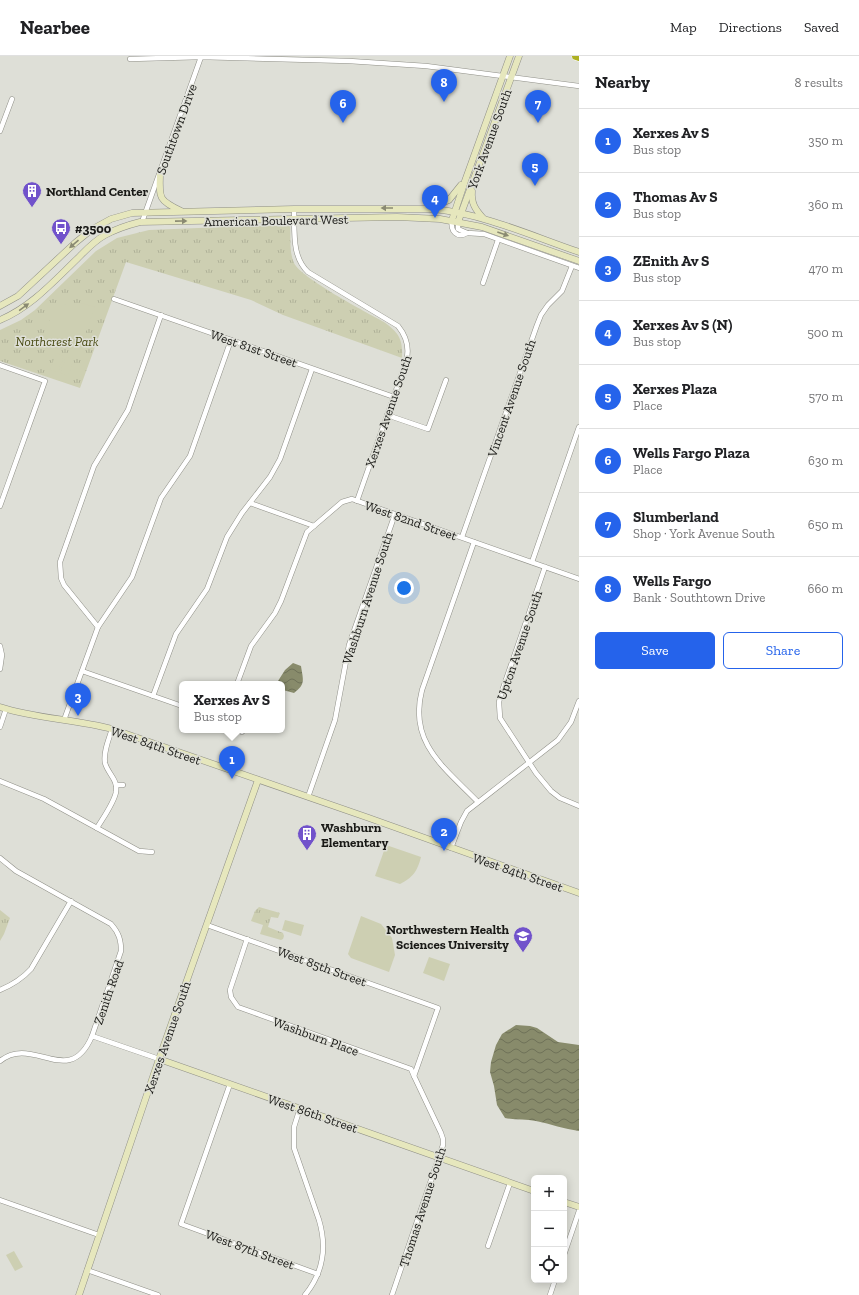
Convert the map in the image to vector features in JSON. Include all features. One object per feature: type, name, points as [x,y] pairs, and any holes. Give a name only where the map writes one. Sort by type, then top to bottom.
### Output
[{"type":"street","points":[[510,56],[454,211],[455,221],[451,226],[452,231],[457,234],[464,235],[467,233],[484,234],[579,268]]},
{"type":"street","name":"York Avenue South","points":[[455,221],[462,213],[519,56]]},
{"type":"street","points":[[130,59],[201,57],[357,62],[426,66],[579,86]]},
{"type":"street","name":"Southtown Drive","points":[[142,222],[201,57]]},
{"type":"street","points":[[0,131],[12,99]]},
{"type":"street","points":[[160,175],[159,191],[162,199],[169,205],[182,212]]},
{"type":"street","points":[[426,209],[449,200],[465,180]]},
{"type":"street","points":[[472,187],[471,199],[474,208],[483,218]]},
{"type":"street","name":"American Boulevard West","points":[[0,306],[18,296],[91,230],[111,219],[132,213],[294,209],[426,209],[454,211],[483,218],[579,252]]},
{"type":"street","name":"Xerxes Avenue South","points":[[294,209],[297,256],[303,268],[398,326],[403,332],[408,347],[408,354],[394,397],[357,501]]},
{"type":"street","name":"American Boulevard West","points":[[0,320],[27,306],[92,244],[105,235],[128,225],[142,222],[422,217],[455,221],[482,227],[579,261]]},
{"type":"street","points":[[483,283],[498,240]]},
{"type":"street","name":"Vincent Avenue South","points":[[462,538],[541,315],[548,305],[562,291],[572,266]]},
{"type":"street","name":"West 81st Street","points":[[114,299],[394,397]]},
{"type":"street","points":[[98,627],[64,585],[61,578],[60,562],[94,466],[128,410],[161,315]]},
{"type":"street","points":[[64,720],[98,627],[132,577],[161,498],[190,456],[231,340]]},
{"type":"street","points":[[0,365],[45,381],[0,506]]},
{"type":"street","points":[[153,696],[176,634],[207,589],[227,537],[242,513],[270,478],[280,459],[312,369]]},
{"type":"street","points":[[388,415],[428,429],[446,380]]},
{"type":"street","points":[[532,562],[579,427]]},
{"type":"street","name":"West 82nd Street","points":[[314,526],[342,502],[347,500],[357,501],[579,579]]},
{"type":"street","points":[[238,681],[251,646],[275,613],[308,532],[314,526],[250,503]]},
{"type":"street","name":"Washburn Avenue South","points":[[308,797],[335,720],[349,645],[395,514]]},
{"type":"street","points":[[474,542],[422,690],[418,714],[423,737],[428,748],[478,802]]},
{"type":"street","name":"Upton Avenue South","points":[[545,567],[498,702],[500,718],[543,783],[560,798],[579,806]]},
{"type":"street","points":[[0,646],[2,655],[0,669]]},
{"type":"street","points":[[82,671],[179,705]]},
{"type":"street","points":[[452,848],[463,816],[467,811],[558,740],[571,722],[579,701]]},
{"type":"street","points":[[0,727],[3,708]]},
{"type":"street","name":"West 84th Street","points":[[3,708],[41,717],[96,725],[112,729],[579,893]]},
{"type":"street","points":[[97,828],[114,799],[116,792],[114,779],[105,763],[112,729]]},
{"type":"street","name":"Xerxes Avenue South","points":[[79,1295],[159,1059],[258,780]]},
{"type":"street","points":[[0,781],[44,800],[139,851],[152,852]]},
{"type":"street","points":[[116,785],[123,785]]},
{"type":"street","name":"Zenith Road","points":[[0,858],[16,871],[111,924],[116,930],[122,951],[92,1036],[81,1054],[66,1061],[58,1061],[32,1054],[20,1053],[11,1055],[0,1061]]},
{"type":"street","points":[[0,990],[12,985],[31,969],[71,901]]},
{"type":"street","name":"West 85th Street","points":[[207,925],[438,1008],[414,1076]]},
{"type":"street","name":"Washburn Place","points":[[247,939],[231,984],[231,997],[238,1007],[411,1069],[414,1076]]},
{"type":"street","name":"West 86th Street","points":[[92,1036],[531,1190]]},
{"type":"street","name":"Thomas Avenue South","points":[[392,1295],[440,1158],[443,1145],[443,1139],[414,1076]]},
{"type":"street","name":"West 87th Street","points":[[230,1084],[181,1224],[318,1274]]},
{"type":"street","points":[[300,1108],[294,1127],[294,1148],[322,1231],[323,1254],[318,1274],[305,1295]]},
{"type":"street","points":[[488,1246],[510,1183]]},
{"type":"street","points":[[0,1200],[99,1235]]},
{"type":"street","points":[[567,1203],[579,1207]]},
{"type":"street","points":[[567,1247],[579,1211]]},
{"type":"street","points":[[87,1270],[158,1295]]},
{"type":"street","points":[[550,1295],[554,1283]]},
{"type":"green space","name":"Northcrest Park","points":[[290,226],[291,254],[294,263],[299,269],[321,286],[389,326],[397,333],[401,341],[402,358],[283,315],[251,300],[126,262],[80,388],[0,361],[0,330],[21,320],[35,310],[96,251],[117,238],[149,230]]},
{"type":"green space","points":[[67,303],[81,303],[95,307],[80,348],[76,350],[42,338],[51,318]]},
{"type":"green space","points":[[56,353],[64,356],[58,372],[50,370]]},
{"type":"green space","points":[[66,357],[74,359],[68,376],[60,373]]},
{"type":"green space","points":[[389,846],[421,857],[414,874],[400,884],[375,876],[385,848]]},
{"type":"green space","points":[[259,907],[280,913],[278,918],[271,917],[268,927],[283,933],[283,939],[281,940],[260,934],[263,925],[251,921],[255,911]]},
{"type":"green space","points":[[0,910],[10,918],[0,941]]},
{"type":"green space","points":[[361,916],[381,924],[392,938],[395,955],[389,972],[351,958],[348,954]]},
{"type":"green space","points":[[285,920],[304,925],[301,936],[282,930]]},
{"type":"green space","points":[[429,957],[450,964],[444,981],[423,973]]},
{"type":"green space","points":[[14,1251],[23,1267],[15,1271],[6,1255]]},
{"type":"water","points":[[293,663],[301,666],[303,681],[298,690],[294,693],[285,691],[285,681],[278,681],[285,670]]},
{"type":"water","points":[[516,1025],[537,1028],[558,1042],[579,1045],[579,1131],[536,1121],[505,1118],[497,1105],[490,1072],[491,1062],[496,1045],[502,1034]]},
{"type":"place","name":"Wells Fargo","points":[[444,102]]},
{"type":"place","name":"Wells Fargo Plaza","points":[[343,123]]},
{"type":"place","name":"Slumberland","points":[[538,123]]},
{"type":"place","name":"Xerxes Plaza","points":[[535,186]]},
{"type":"place","name":"Northland Center","points":[[32,208]]},
{"type":"place","name":"Xerxes Av S (N)","points":[[435,218]]},
{"type":"place","name":"#3500","points":[[61,245]]},
{"type":"place","name":"ZEnith Av S","points":[[78,716]]},
{"type":"place","name":"Xerxes Av S","points":[[232,779]]},
{"type":"place","name":"Washburn Elementary","points":[[307,851]]},
{"type":"place","name":"Thomas Av S","points":[[444,851]]},
{"type":"place","name":"Northwestern Health Sciences University","points":[[523,953]]}]
